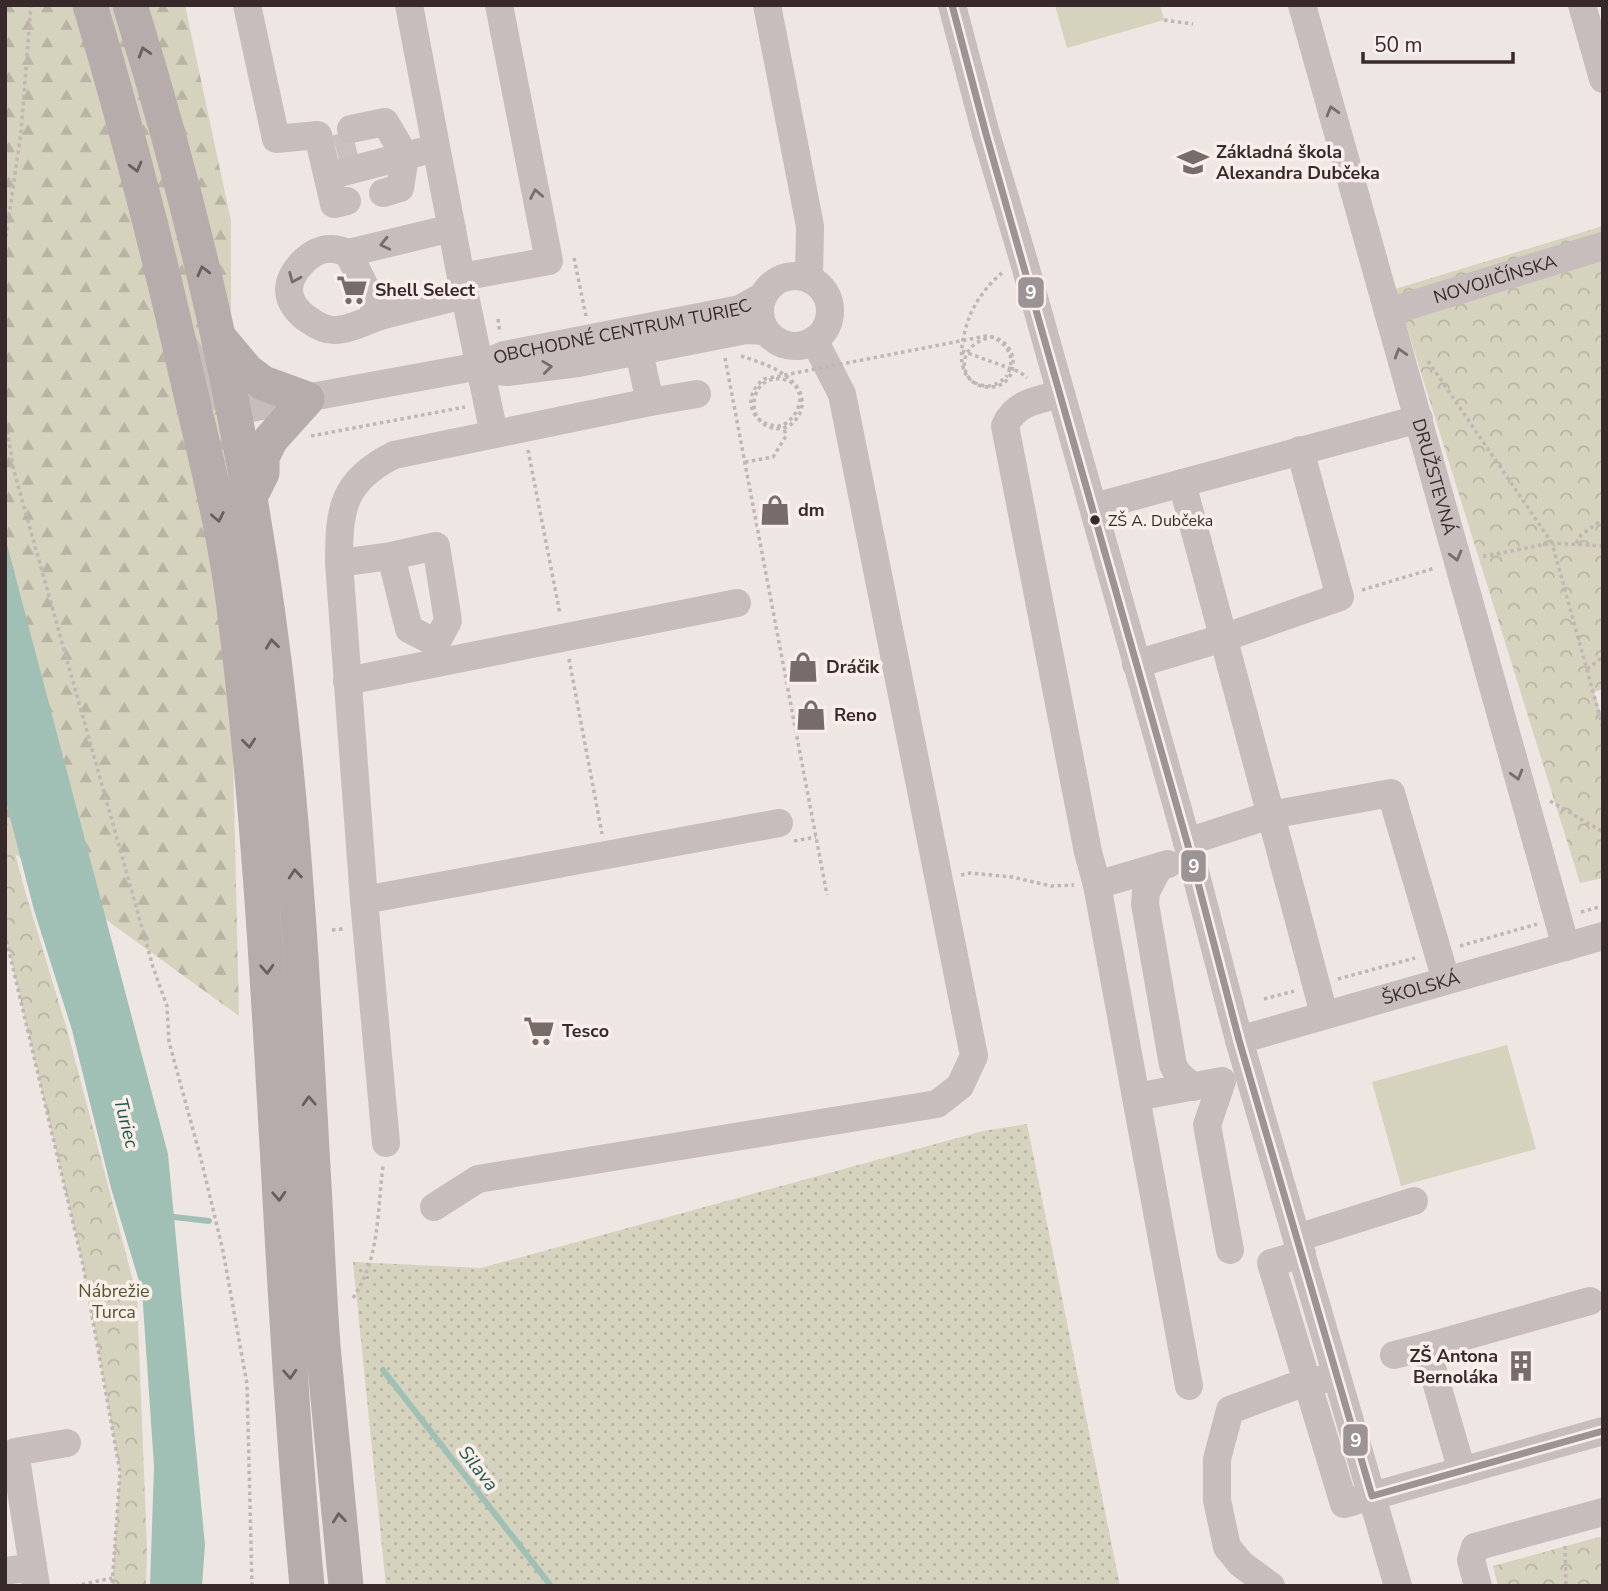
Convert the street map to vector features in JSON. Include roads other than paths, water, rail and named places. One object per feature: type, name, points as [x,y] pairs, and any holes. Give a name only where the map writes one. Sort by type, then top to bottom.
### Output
[{"type":"main road","points":[[130,5],[181,182],[219,338],[235,411],[266,597],[299,909],[323,1345],[346,1586]]},
{"type":"main road","points":[[91,10],[150,219],[204,450],[234,603],[264,907],[281,1237],[307,1586]]},
{"type":"main road","points":[[219,338],[247,371],[263,383],[307,399],[271,439],[262,457],[262,473],[249,497]]},
{"type":"street","points":[[247,5],[276,139],[400,188],[400,154],[385,122],[342,164]]},
{"type":"street","points":[[409,5],[494,434]]},
{"type":"street","points":[[452,228],[348,253],[331,248],[308,258],[291,280],[289,292],[293,304],[303,317],[317,326],[331,330],[343,329],[463,286],[549,261],[499,5]]},
{"type":"street","points":[[767,5],[810,226],[809,279]]},
{"type":"street","points":[[952,5],[1053,396],[1094,507],[1239,1040],[1398,1586]]},
{"type":"street","name":"DRUŽSTEVNÁ","points":[[1302,5],[1566,947]]},
{"type":"street","points":[[1582,5],[1603,79]]},
{"type":"street","points":[[342,164],[437,148]]},
{"type":"street","name":"NOVOJIČÍNSKA","points":[[1388,312],[1603,246]]},
{"type":"street","points":[[348,253],[380,316]]},
{"type":"street","points":[[801,276],[809,279],[824,290],[830,308],[826,326],[814,340],[806,344],[788,345],[779,342],[766,331],[760,314],[763,296],[768,288],[783,278],[801,276]]},
{"type":"street","name":"OBCHODNÉ CENTRUM TURIEC","points":[[636,340],[740,309],[763,296]]},
{"type":"street","name":"OBCHODNÉ CENTRUM TURIEC","points":[[235,411],[480,366],[504,355],[636,340],[746,330],[766,331]]},
{"type":"street","points":[[178,337],[212,387],[235,411],[204,450]]},
{"type":"street","points":[[636,340],[650,402]]},
{"type":"street","points":[[434,1207],[478,1179],[937,1104],[960,1086],[974,1056],[842,394],[814,340]]},
{"type":"street","points":[[386,1143],[364,900],[339,563],[339,523],[348,495],[365,473],[394,455],[696,394]]},
{"type":"street","points":[[1053,396],[1018,407],[1009,416],[1005,426],[1088,852],[1097,885],[1189,1386]]},
{"type":"street","points":[[1094,507],[1419,419]]},
{"type":"street","points":[[1136,664],[1223,638],[1340,597],[1300,450]]},
{"type":"street","points":[[1182,483],[1324,1014]]},
{"type":"street","points":[[339,563],[436,546],[448,621],[438,652]]},
{"type":"street","points":[[406,553],[409,629],[438,652]]},
{"type":"street","points":[[347,681],[438,652],[737,603]]},
{"type":"street","points":[[1097,885],[1159,867],[1189,849],[1270,815],[1391,793],[1446,981]]},
{"type":"street","points":[[364,900],[779,823]]},
{"type":"street","points":[[1159,867],[1146,892],[1145,904],[1173,1065],[1178,1074],[1193,1087]]},
{"type":"street","name":"ŠKOLSKÁ","points":[[1239,1040],[1603,936]]},
{"type":"street","points":[[1136,1097],[1222,1081],[1249,1072]]},
{"type":"street","points":[[1222,1081],[1207,1125],[1230,1250]]},
{"type":"street","points":[[1414,1202],[1299,1246],[1271,1263],[1344,1504],[1603,1431]]},
{"type":"street","points":[[1394,1354],[1590,1301]]},
{"type":"street","points":[[1426,1347],[1462,1471]]},
{"type":"street","points":[[1271,1586],[1241,1564],[1227,1547],[1217,1500],[1217,1459],[1230,1410],[1292,1387],[1337,1376]]},
{"type":"street","points":[[5,1571],[35,1576],[13,1497],[15,1452],[67,1443]]},
{"type":"street","points":[[1478,1586],[1471,1560],[1475,1547],[1603,1512]]},
{"type":"water","name":"Turiec","points":[[5,537],[168,1154],[205,1545],[202,1586],[150,1586],[154,1466],[142,1291],[111,1188],[72,1030],[34,910],[5,798]]},
{"type":"waterway","name":"Silava","points":[[165,1216],[209,1221]]},
{"type":"waterway","name":"Silava","points":[[383,1370],[551,1586]]},
{"type":"tunnel","points":[[336,149],[355,144]]},
{"type":"place","name":"Základná škola Alexandra Dubčeka","points":[[1193,162]]},
{"type":"place","name":"Shell Select","points":[[352,290]]},
{"type":"place","name":"dm","points":[[775,510]]},
{"type":"place","name":"ZŠ A. Dubčeka","points":[[1095,520]]},
{"type":"place","name":"Dráčik","points":[[803,667]]},
{"type":"place","name":"Reno","points":[[811,715]]},
{"type":"place","name":"Tesco","points":[[539,1031]]},
{"type":"place","name":"ZŠ Antona Bernoláka","points":[[1521,1366]]},
{"type":"park label","name":"Nábrežie Turca","points":[[114,1301]]}]
